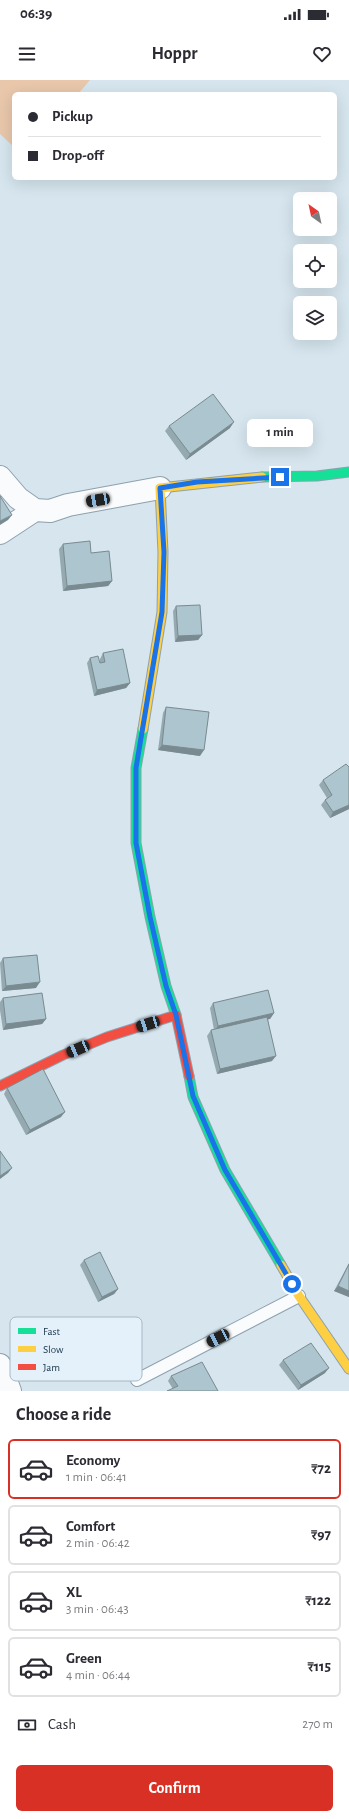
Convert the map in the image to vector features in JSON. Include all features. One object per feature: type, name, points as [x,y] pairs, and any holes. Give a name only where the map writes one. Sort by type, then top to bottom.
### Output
[{"type":"street","points":[[0,477],[18,498],[35,510],[50,511],[68,505],[197,482],[264,477],[326,476],[349,472]]},
{"type":"street","points":[[160,488],[164,552],[162,612],[136,768],[136,843],[150,917],[166,986],[176,1015],[193,1096],[225,1170],[299,1296],[349,1369]]},
{"type":"street","points":[[0,533],[35,510]]},
{"type":"street","points":[[0,1086],[63,1055],[107,1037],[176,1015]]},
{"type":"street","points":[[0,1365],[10,1391]]},
{"type":"lane","points":[[142,1377],[299,1296]]},
{"type":"shaded area","points":[[0,80],[90,80],[80,92],[12,92],[12,145],[0,134]]},
{"type":"building","points":[[213,394],[234,422],[190,454],[169,426]]},
{"type":"building","points":[[0,496],[12,515],[0,521]]},
{"type":"building","points":[[90,541],[91,553],[109,551],[112,581],[67,586],[63,544]]},
{"type":"building","points":[[200,605],[202,635],[178,636],[176,606]]},
{"type":"building","points":[[123,649],[130,683],[97,690],[90,658],[98,656],[100,663],[105,662],[103,653]]},
{"type":"building","points":[[166,707],[209,712],[204,750],[162,745]]},
{"type":"building","points":[[346,764],[349,767],[349,805],[333,812],[325,800],[332,795],[323,780]]},
{"type":"building","points":[[37,955],[40,982],[6,986],[3,958]]},
{"type":"building","points":[[268,990],[274,1013],[218,1026],[213,1003]]},
{"type":"building","points":[[42,993],[46,1019],[6,1024],[3,998]]},
{"type":"building","points":[[267,1017],[276,1056],[220,1069],[211,1030]]},
{"type":"building","points":[[43,1069],[65,1112],[30,1130],[7,1088]]},
{"type":"building","points":[[0,1151],[12,1168],[0,1176]]},
{"type":"building","points":[[100,1252],[118,1289],[102,1297],[84,1260]]},
{"type":"building","points":[[349,1264],[349,1291],[338,1286]]},
{"type":"building","points":[[311,1343],[329,1368],[301,1385],[283,1360]]},
{"type":"building","points":[[202,1362],[218,1391],[167,1391],[178,1386],[171,1376]]},
{"type":"traffic: fast","points":[[262,477],[317,476],[349,472]]},
{"type":"traffic: fast","points":[[143,729],[136,768],[136,843],[150,917],[166,986],[176,1015]]},
{"type":"traffic: fast","points":[[189,1076],[193,1097],[225,1170],[281,1265]]},
{"type":"traffic: slow","points":[[143,729],[162,612],[163,552],[160,488],[262,477]]},
{"type":"traffic: slow","points":[[281,1265],[299,1296],[349,1369]]},
{"type":"traffic: jam","points":[[0,1086],[63,1055],[107,1037],[176,1015],[189,1076]]},
{"type":"route","points":[[280,477],[197,482],[160,488],[164,552],[162,612],[136,768],[136,843],[150,917],[166,986],[176,1015],[193,1096],[225,1170],[292,1284]]}]
